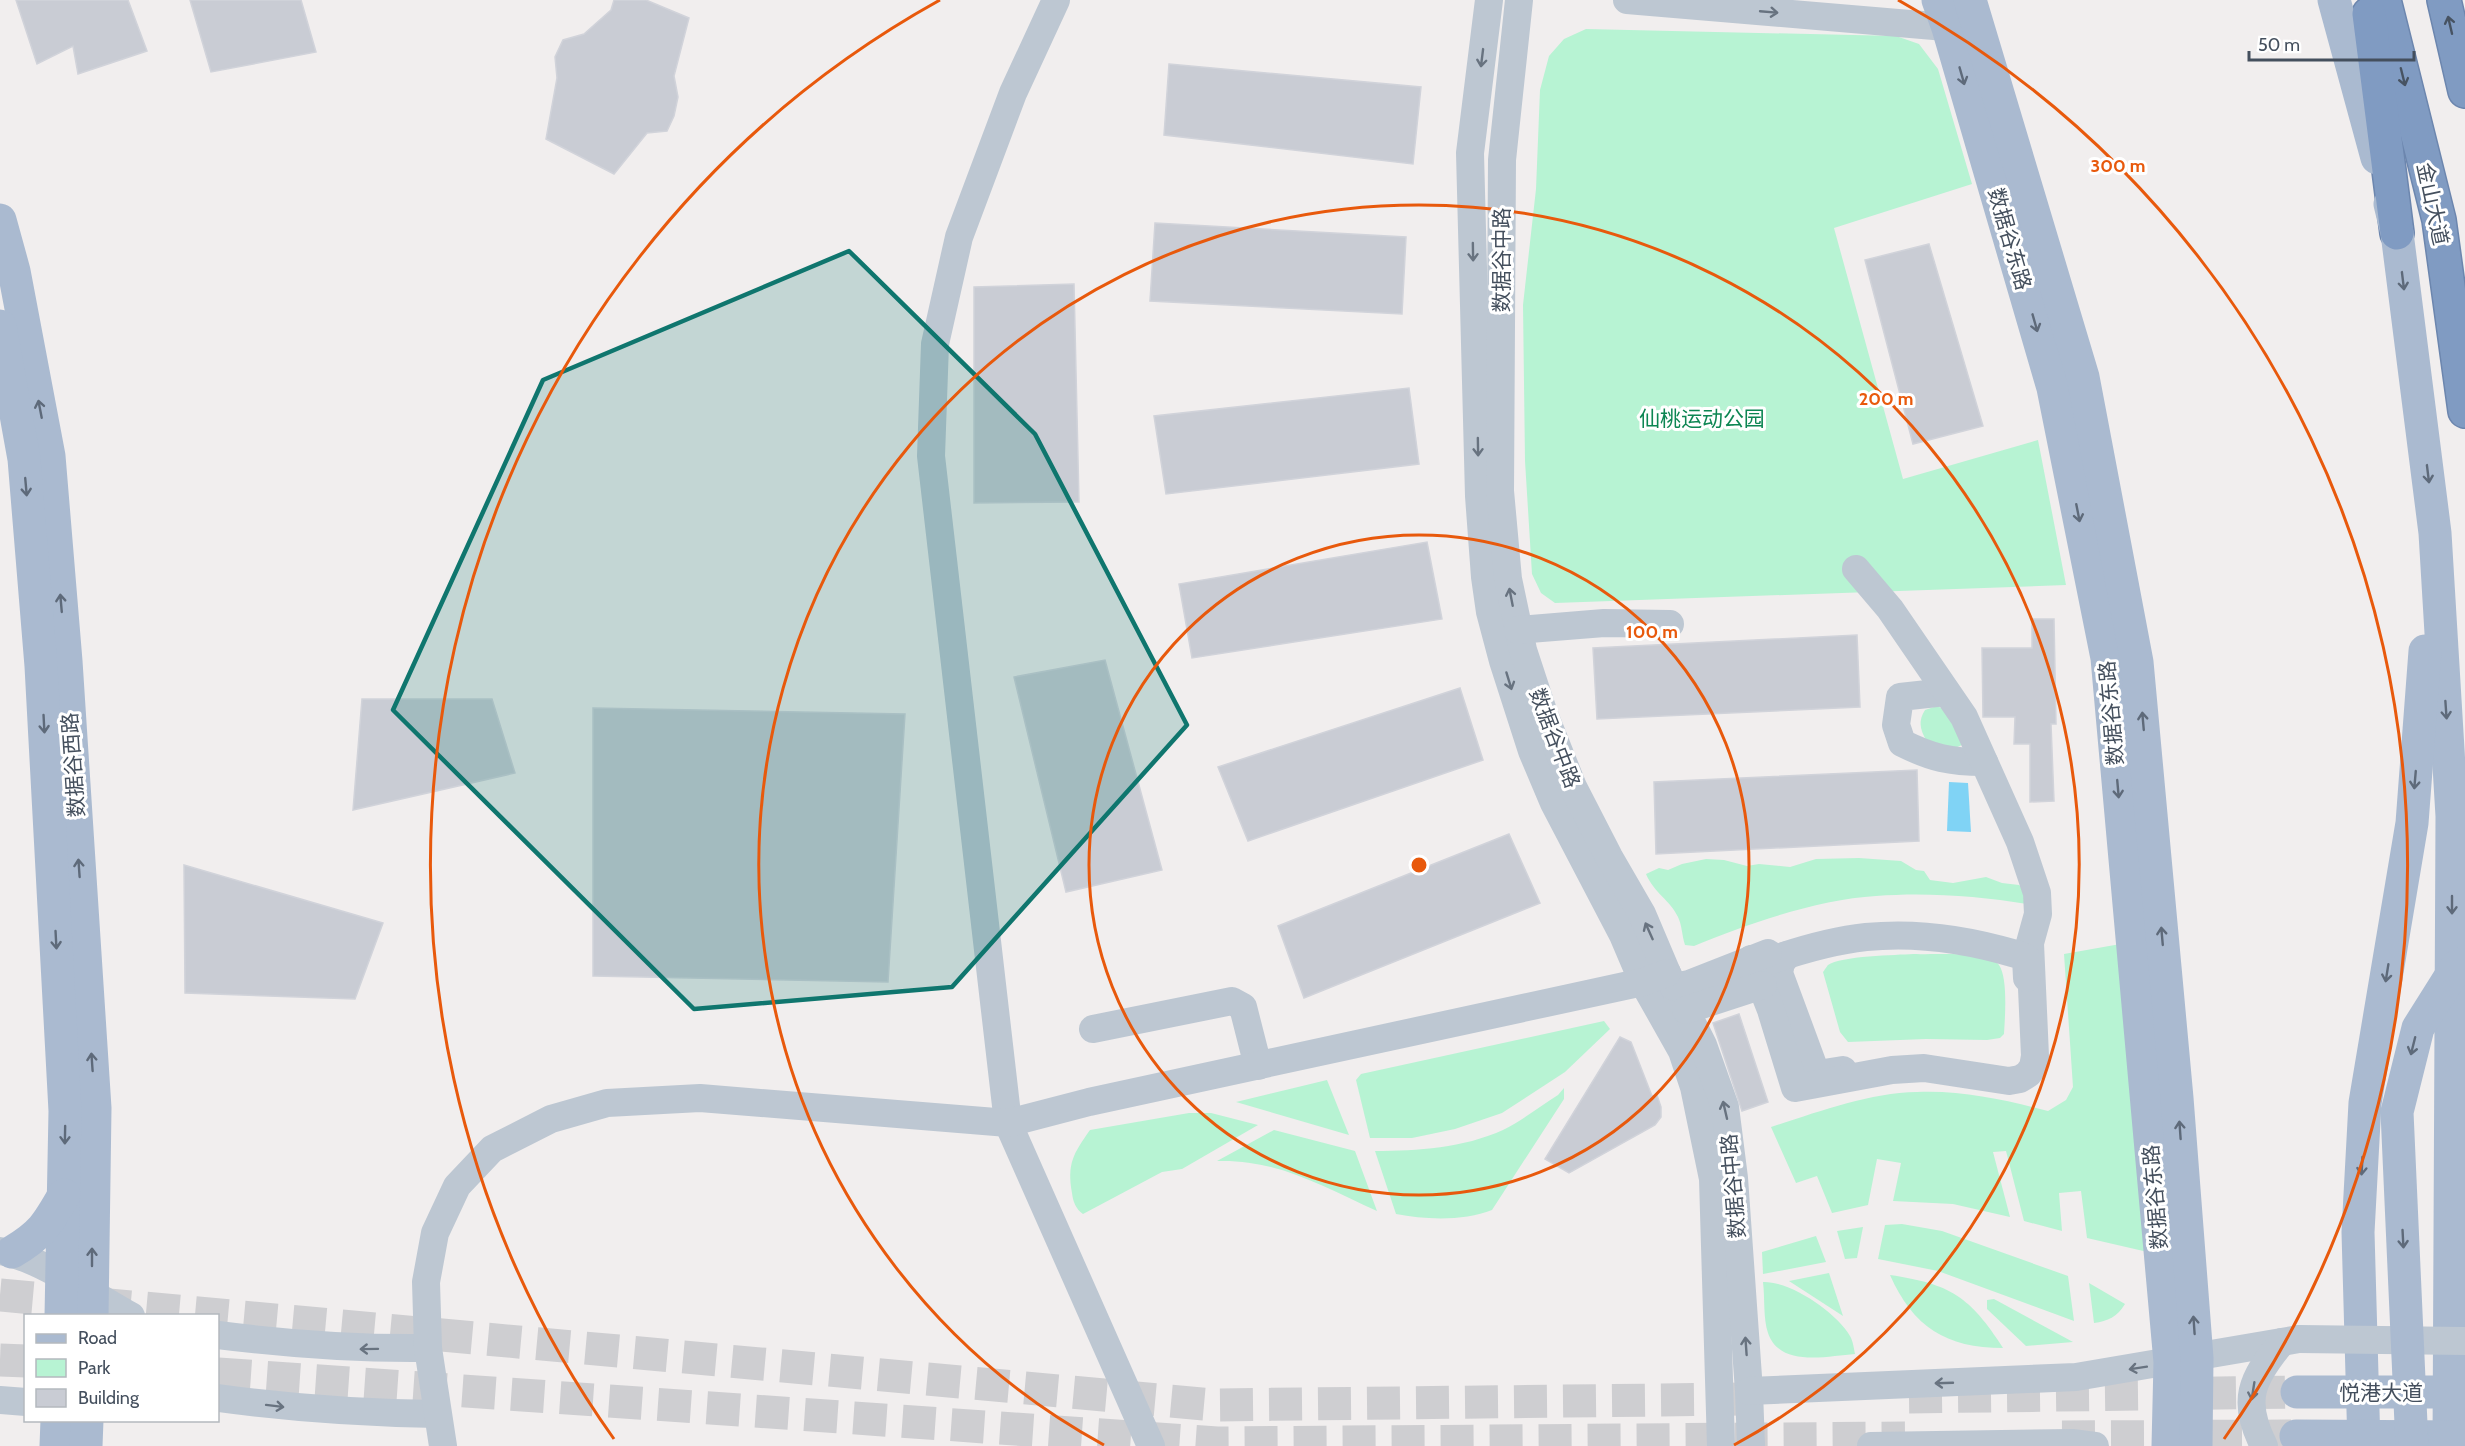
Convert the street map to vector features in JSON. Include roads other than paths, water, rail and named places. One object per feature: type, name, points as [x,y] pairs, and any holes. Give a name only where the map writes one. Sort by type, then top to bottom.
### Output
[{"type":"highway","points":[[2367,0],[2397,233]]},
{"type":"highway","name":"金山大道","points":[[2384,0],[2439,220],[2465,411]]},
{"type":"highway","points":[[2444,0],[2465,91]]},
{"type":"main road","points":[[2334,0],[2397,233],[2435,533],[2452,816],[2449,1446]]},
{"type":"main road","name":"数据谷东路","points":[[1943,14],[2054,388],[2107,658],[2183,1360],[2196,1446]]},
{"type":"main road","name":"数据谷东路","points":[[1975,15],[2083,377],[2137,662],[2177,1098],[2183,1360],[2168,1446]]},
{"type":"main road","name":"数据谷西路","points":[[0,220],[14,271],[49,456],[65,1111],[62,1314]]},
{"type":"main road","name":"数据谷西路","points":[[0,326],[24,459],[54,664],[94,1108],[92,1305]]},
{"type":"main road","points":[[2364,1446],[2358,1232],[2365,1103],[2412,823],[2435,533]]},
{"type":"main road","points":[[2412,1446],[2397,1112],[2418,1028],[2457,966],[2465,962]]},
{"type":"main road","points":[[6,1251],[33,1239],[47,1225],[64,1196]]},
{"type":"main road","name":"悦港大道","points":[[2297,1392],[2465,1392]]},
{"type":"main road","points":[[56,1446],[57,1422]]},
{"type":"main road","points":[[86,1446],[87,1422]]},
{"type":"main road","name":"悦港大道","points":[[2296,1436],[2465,1437]]},
{"type":"street","points":[[1056,0],[1013,93],[959,237],[935,344],[931,456],[1008,1123],[1151,1446]]},
{"type":"street","name":"数据谷中路","points":[[1489,0],[1470,153],[1479,496],[1490,612],[1508,679],[1532,751],[1554,803],[1623,935],[1668,988],[1703,1045],[1725,1107],[1731,1141],[1751,1446]]},
{"type":"street","name":"数据谷中路","points":[[1519,0],[1502,160],[1500,480],[1508,579],[1518,630],[1544,714],[1573,787],[1642,914],[1668,988],[1682,1051],[1694,1087],[1713,1179],[1721,1446]]},
{"type":"street","points":[[1627,0],[1975,15]]},
{"type":"street","points":[[1764,965],[1795,1088],[1892,1070],[1924,1068],[2009,1081],[2020,1079],[2033,1067],[2035,1056],[2030,943],[2038,914],[2037,893],[2020,842],[1964,717],[1890,609],[1856,569]]},
{"type":"street","points":[[1518,630],[1604,623],[1670,624]]},
{"type":"street","points":[[1946,692],[1900,697],[1896,725],[1902,743],[1929,756],[1961,762],[1984,762]]},
{"type":"street","points":[[443,1446],[428,1348],[426,1282],[435,1233],[457,1186],[492,1149],[551,1119],[607,1103],[700,1098],[1008,1123],[1089,1102],[1258,1066],[1668,988],[1704,1006],[1764,965],[1830,936],[1885,929],[1949,931],[2022,944],[2030,943]]},
{"type":"street","points":[[1887,936],[1946,939],[1975,944],[2026,958],[2030,1063],[2019,1074],[1938,1065],[1896,1064],[1818,1074],[1779,973],[1781,963],[1764,965],[1865,937],[1887,936]]},
{"type":"street","points":[[1093,1029],[1232,1001],[1243,1007],[1258,1066]]},
{"type":"street","points":[[6,1251],[63,1277],[92,1305],[124,1314]]},
{"type":"street","points":[[219,1335],[285,1344],[360,1349],[428,1348]]},
{"type":"street","points":[[2264,1446],[2253,1419],[2252,1389],[2257,1375],[2290,1341]]},
{"type":"street","points":[[1749,1391],[2076,1377],[2290,1341],[2465,1341]]},
{"type":"street","points":[[219,1398],[317,1410],[437,1414]]},
{"type":"street","points":[[0,1400],[24,1402]]},
{"type":"street","points":[[1871,1446],[2072,1443],[2095,1446]]},
{"type":"water","points":[[1949,782],[1968,783],[1971,832],[1947,831]]},
{"type":"tunnel","points":[[0,1295],[210,1314]]},
{"type":"tunnel","points":[[219,1315],[1214,1405],[1749,1399]]},
{"type":"tunnel","points":[[0,1360],[24,1361]]},
{"type":"tunnel","points":[[219,1374],[1217,1443],[1905,1438]]},
{"type":"tunnel","points":[[1909,1397],[2297,1392]]},
{"type":"tunnel","points":[[2062,1437],[2296,1436]]},
{"type":"park label","name":"仙桃运动公园","points":[[1702,418]]}]
